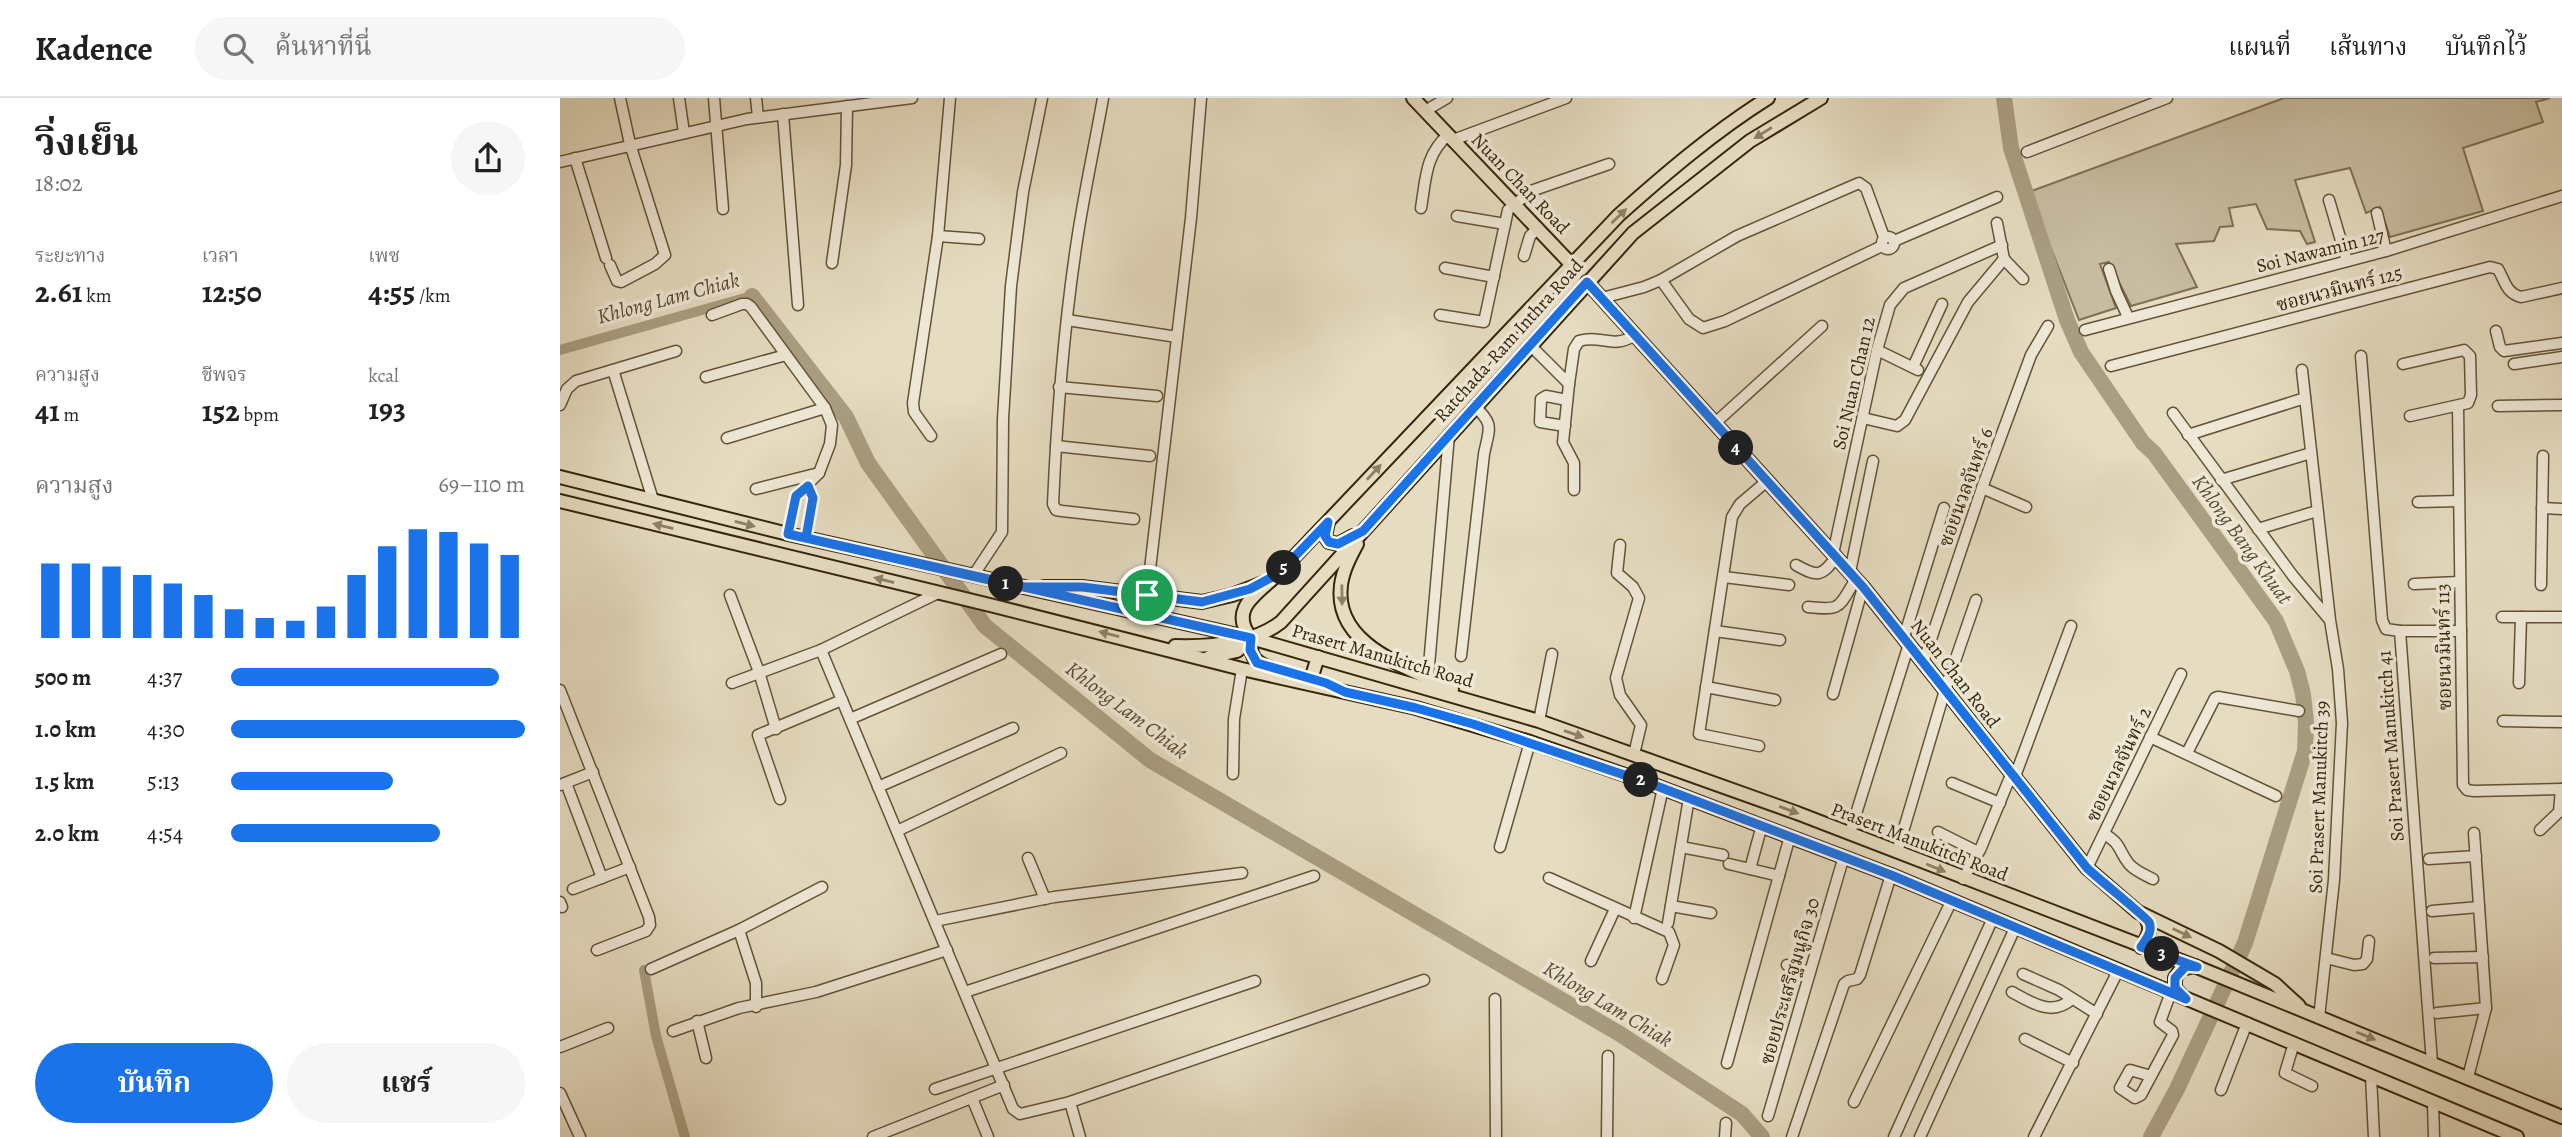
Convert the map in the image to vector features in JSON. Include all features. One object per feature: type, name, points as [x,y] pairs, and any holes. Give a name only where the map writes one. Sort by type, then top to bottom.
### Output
[{"type":"main road","name":"Nuan Chan Road","points":[[1413,98],[1572,265]]},
{"type":"main road","name":"Ratchada-Ram Inthra Road","points":[[1345,692],[1326,683],[1257,663],[1250,650],[1251,638],[1242,627],[1242,612],[1248,601],[1328,522],[1619,215],[1676,164],[1739,116],[1768,98]]},
{"type":"main road","name":"Ratchada-Ram Inthra Road","points":[[1199,657],[1229,655],[1245,646],[1251,638],[1281,622],[1633,233],[1750,141],[1821,98]]},
{"type":"main road","name":"Nuan Chan Road","points":[[1587,282],[1856,579],[2087,868],[2119,898],[2144,915],[2219,951],[2258,974],[2290,996],[2303,1010]]},
{"type":"main road","points":[[560,477],[788,534],[1020,587],[1082,587],[1202,602],[1250,589],[1278,574]]},
{"type":"main road","points":[[560,501],[1242,669],[1416,708],[1530,743],[1663,788],[1844,856],[2433,1102],[2485,1130],[2517,1137]]},
{"type":"main road","points":[[1328,522],[1325,536],[1329,542],[1338,544],[1363,531]]},
{"type":"main road","points":[[1363,531],[1347,564],[1341,583],[1340,602],[1347,622],[1359,639],[1376,651],[1486,705]]},
{"type":"main road","name":"Prasert Manukitch Road","points":[[1020,587],[1251,638],[1539,721],[1850,834],[2197,967],[2562,1117]]},
{"type":"main road","points":[[1149,644],[1206,645],[1251,638]]},
{"type":"main road","points":[[1311,679],[1318,657]]},
{"type":"main road","points":[[1844,856],[1850,834]]},
{"type":"main road","points":[[2141,947],[2151,931],[2144,915]]},
{"type":"main road","points":[[2193,1001],[2175,988],[2175,978],[2186,966],[2197,967]]},
{"type":"main road","points":[[2535,1105],[2562,1107]]},
{"type":"street","points":[[575,158],[608,262],[617,281],[621,282],[655,264],[665,255],[630,144],[620,98]]},
{"type":"street","points":[[679,98],[684,133]]},
{"type":"street","points":[[714,98],[723,209]]},
{"type":"street","points":[[756,98],[758,117]]},
{"type":"street","points":[[560,162],[758,117],[912,98]]},
{"type":"street","points":[[931,436],[915,412],[913,403],[938,236],[950,98]]},
{"type":"street","points":[[967,575],[1002,532],[1003,419],[1011,286],[1023,192],[1042,98]]},
{"type":"street","points":[[1103,98],[1078,234],[1067,320],[1059,387],[1053,504],[1056,510],[1134,519]]},
{"type":"street","points":[[1147,595],[1191,218],[1201,98]]},
{"type":"street","points":[[1425,111],[1447,98]]},
{"type":"street","points":[[1422,208],[1428,165],[1434,149],[1451,137],[1566,98]]},
{"type":"street","points":[[2027,152],[2167,98]]},
{"type":"street","points":[[832,263],[846,165],[846,106]]},
{"type":"street","points":[[783,114],[799,305]]},
{"type":"street","points":[[1440,315],[1484,322],[1508,210],[1531,191],[1609,164]]},
{"type":"street","points":[[1602,298],[1661,280],[1737,236],[1858,183],[1866,188],[1887,242]]},
{"type":"street","name":"Soi Nawamin 127","points":[[2085,330],[2386,251],[2562,196]]},
{"type":"street","points":[[1661,280],[1689,319],[1703,328],[1725,321],[1887,242],[1997,197]]},
{"type":"street","points":[[2329,200],[2347,261]]},
{"type":"street","points":[[2377,213],[2386,251]]},
{"type":"street","points":[[1457,216],[1505,224]]},
{"type":"street","points":[[1997,223],[2004,259],[2023,279]]},
{"type":"street","points":[[1524,256],[1530,236],[1538,228]]},
{"type":"street","points":[[938,236],[979,239]]},
{"type":"street","name":"Soi Nuan Chan 12","points":[[1834,556],[1877,350],[1890,305],[1904,288],[2002,245]]},
{"type":"street","points":[[1863,418],[1897,426],[1901,424],[1968,302],[2004,259]]},
{"type":"street","name":"ซอยนวมินทร์ 125","points":[[2111,366],[2490,267],[2498,269],[2509,291],[2521,297],[2562,288]]},
{"type":"street","points":[[1445,268],[1494,277]]},
{"type":"street","points":[[2109,270],[2128,317]]},
{"type":"street","points":[[712,315],[747,304],[825,408],[832,425],[830,444],[819,473],[796,496],[788,534]]},
{"type":"street","points":[[1877,350],[1915,368],[1942,304]]},
{"type":"street","points":[[1067,320],[1177,337]]},
{"type":"street","points":[[1714,424],[1822,326]]},
{"type":"street","name":"ซอยนวลจันทร์ 6","points":[[1923,663],[1982,488],[2031,355],[2048,326]]},
{"type":"street","points":[[2496,331],[2500,347],[2504,351],[2562,343]]},
{"type":"street","points":[[1574,490],[1572,458],[1563,442],[1574,349],[1579,341],[1591,339],[1619,343],[1635,335]]},
{"type":"street","points":[[1530,345],[1569,384]]},
{"type":"street","points":[[2403,364],[2467,350],[2470,356],[2471,395],[2468,403],[2410,416]]},
{"type":"street","points":[[560,405],[567,389],[576,381],[676,351]]},
{"type":"street","points":[[706,377],[786,355]]},
{"type":"street","name":"Soi Prasert Manukitch 41","points":[[2361,356],[2382,620],[2386,629],[2400,631],[2432,1063]]},
{"type":"street","points":[[2514,364],[2562,357]]},
{"type":"street","points":[[613,370],[653,500]]},
{"type":"street","name":"Soi Prasert Manukitch 39","points":[[2302,370],[2338,669],[2342,723],[2336,855],[2319,1018]]},
{"type":"street","points":[[1059,387],[1157,396]]},
{"type":"street","points":[[1565,426],[1540,422],[1540,403],[1546,396],[1567,400]]},
{"type":"street","points":[[2188,435],[2305,398]]},
{"type":"street","points":[[2498,407],[2562,405]]},
{"type":"street","points":[[1461,656],[1484,454],[1490,425],[1488,419],[1474,406]]},
{"type":"street","name":"ซอยนวมินทร์ 113","points":[[2458,406],[2461,778],[2467,790],[2474,791],[2562,789]]},
{"type":"street","points":[[727,438],[825,408]]},
{"type":"street","points":[[2173,413],[2258,529],[2330,620]]},
{"type":"street","points":[[1428,677],[1449,434]]},
{"type":"street","points":[[1056,446],[1150,456]]},
{"type":"street","points":[[2221,480],[2311,453]]},
{"type":"street","points":[[2542,585],[2543,456]]},
{"type":"street","points":[[1833,694],[1856,579],[1873,461]]},
{"type":"street","points":[[756,489],[819,473]]},
{"type":"street","points":[[1759,746],[1699,734],[1735,510],[1767,481]]},
{"type":"street","points":[[806,538],[813,498],[808,486]]},
{"type":"street","points":[[1982,488],[2026,507]]},
{"type":"street","points":[[2418,502],[2459,502]]},
{"type":"street","points":[[1850,834],[1944,508]]},
{"type":"street","points":[[2542,508],[2562,509]]},
{"type":"street","points":[[2258,529],[2318,510]]},
{"type":"street","points":[[1620,545],[1617,573],[1633,587],[1639,598],[1616,678],[1620,695],[1640,725],[1634,754]]},
{"type":"street","points":[[1797,565],[1818,573],[1827,570],[1834,556]]},
{"type":"street","points":[[1724,577],[1789,585]]},
{"type":"street","points":[[1808,607],[1838,607],[1856,579]]},
{"type":"street","points":[[2414,584],[2459,582]]},
{"type":"street","points":[[732,682],[821,650],[944,595]]},
{"type":"street","points":[[730,596],[759,672],[776,729]]},
{"type":"street","points":[[1897,852],[1945,690],[1976,600]]},
{"type":"street","points":[[2502,617],[2562,617]]},
{"type":"street","points":[[2519,683],[2521,617]]},
{"type":"street","points":[[1964,879],[2013,777],[2071,626]]},
{"type":"street","points":[[1715,631],[1780,640]]},
{"type":"street","points":[[2400,631],[2461,631]]},
{"type":"street","points":[[821,650],[1013,1109],[1020,1114],[1070,1102],[1424,980]]},
{"type":"street","points":[[850,719],[1001,654]]},
{"type":"street","points":[[1539,721],[1552,654]]},
{"type":"street","points":[[1233,774],[1234,719],[1242,669]]},
{"type":"street","name":"ซอยนวลจันทร์ 2","points":[[2087,868],[2181,674]]},
{"type":"street","points":[[1706,687],[1775,699]]},
{"type":"street","points":[[560,690],[649,917],[650,925],[646,931],[597,950]]},
{"type":"street","points":[[2187,753],[2218,696],[2299,711]]},
{"type":"street","points":[[780,799],[757,736],[842,700]]},
{"type":"street","points":[[2503,721],[2562,722]]},
{"type":"street","points":[[878,787],[1013,727]]},
{"type":"street","points":[[2150,737],[2276,796]]},
{"type":"street","points":[[1500,847],[1530,743]]},
{"type":"street","points":[[897,831],[1061,753]]},
{"type":"street","points":[[593,772],[563,784],[603,878]]},
{"type":"street","points":[[1952,783],[2000,803]]},
{"type":"street","points":[[1634,918],[1663,788]]},
{"type":"street","points":[[2540,830],[2559,812],[2562,789]]},
{"type":"street","points":[[1668,923],[1689,798]]},
{"type":"street","points":[[1750,869],[1762,825]]},
{"type":"street","points":[[1938,832],[1978,852]]},
{"type":"street","points":[[2468,1077],[2486,1008],[2474,833]]},
{"type":"street","points":[[2104,834],[2119,844],[2126,860],[2134,869],[2153,879]]},
{"type":"street","points":[[1727,1063],[1790,836]]},
{"type":"street","points":[[1681,847],[1779,876]]},
{"type":"street","name":"ซอยประเสริฐมนูกิจ 30","points":[[1768,1116],[1844,856]]},
{"type":"street","points":[[2429,859],[2476,856]]},
{"type":"street","points":[[1028,858],[1045,899]]},
{"type":"street","points":[[573,889],[630,867]]},
{"type":"street","points":[[935,921],[1045,899],[1242,873]]},
{"type":"street","points":[[1792,1137],[1844,984],[1860,975],[1891,875]]},
{"type":"street","points":[[965,992],[1314,876]]},
{"type":"street","points":[[1549,878],[1669,932],[1674,945],[1662,978]]},
{"type":"street","points":[[651,970],[739,930],[822,887]]},
{"type":"street","points":[[1854,1102],[1952,900]]},
{"type":"street","points":[[1671,906],[1711,913]]},
{"type":"street","points":[[2432,911],[2479,907]]},
{"type":"street","points":[[1591,961],[1615,909]]},
{"type":"street","points":[[1897,1136],[1993,918]]},
{"type":"street","points":[[1920,1137],[2015,928]]},
{"type":"street","points":[[739,930],[756,983],[756,1007]]},
{"type":"street","points":[[2326,958],[2354,965],[2363,964],[2367,960],[2369,941]]},
{"type":"street","points":[[673,1031],[739,1009],[816,992],[947,950]]},
{"type":"street","points":[[2434,958],[2483,957]]},
{"type":"street","points":[[1787,965],[1810,972]]},
{"type":"street","points":[[2034,1137],[2118,971]]},
{"type":"street","points":[[2023,974],[2059,990],[2097,1014]]},
{"type":"street","points":[[935,1089],[1255,981]]},
{"type":"street","points":[[2012,992],[2036,1005],[2052,1009],[2064,1006],[2072,999]]},
{"type":"street","points":[[2151,1076],[2173,1035],[2172,1031],[2160,1022],[2171,992]]},
{"type":"street","points":[[1495,999],[1496,1137]]},
{"type":"street","points":[[2437,1013],[2486,1008]]},
{"type":"street","points":[[697,1021],[706,1058]]},
{"type":"street","points":[[2221,1090],[2242,1021]]},
{"type":"street","points":[[560,1047],[608,1028]]},
{"type":"street","points":[[2025,1039],[2073,1063]]},
{"type":"street","points":[[2294,1043],[2285,1073],[2312,1086]]},
{"type":"street","points":[[1607,1137],[1608,1056]]},
{"type":"street","points":[[2371,1076],[2374,1137]]},
{"type":"street","points":[[873,1137],[901,1132],[1004,1085]]},
{"type":"street","points":[[560,1093],[580,1137]]},
{"type":"street","points":[[972,1098],[988,1137]]},
{"type":"street","points":[[1070,1102],[1080,1137]]},
{"type":"street","points":[[2433,1102],[2434,1137]]},
{"type":"street","points":[[1725,1137],[1726,1123]]},
{"type":"shaded area","points":[[2284,98],[2550,98],[2536,102],[2543,122],[2463,148],[2483,211],[2390,237],[2380,207],[2366,213],[2350,168],[2295,180],[2315,242],[2307,244],[2300,231],[2267,229],[2256,204],[2229,208],[2233,226],[2220,227],[2214,241],[2176,244],[2197,287],[2131,306],[2109,262],[2100,264],[2116,308],[2079,320],[2029,192]]},
{"type":"waterway","name":"Khlong Bang Khuat","points":[[2004,98],[2011,148],[2067,320],[2081,352],[2143,443],[2154,453],[2276,621],[2297,671],[2303,694],[2305,751],[2245,943],[2177,1089],[2151,1137]]},
{"type":"waterway","name":"Khlong Lam Chiak","points":[[560,350],[752,296]]},
{"type":"waterway","name":"Khlong Lam Chiak","points":[[752,296],[846,417],[868,463],[985,626],[1150,760],[1620,1034],[1742,1114],[1762,1137]]},
{"type":"waterway","points":[[644,970],[656,1036],[685,1137]]},
{"type":"route","points":[[1147,595],[1082,587],[1020,587],[806,538],[813,498],[808,486],[796,496],[788,534],[1020,587],[1251,638],[1250,650],[1257,663],[1326,683],[1345,692],[1473,724],[1654,785],[1891,875],[2186,999],[2175,988],[2175,978],[2186,966],[2197,967],[2141,947],[2151,931],[2144,915],[2119,898],[2087,868],[1863,587],[1587,282],[1363,531],[1338,544],[1329,542],[1325,536],[1328,522],[1278,574],[1232,595],[1202,602],[1147,595]]}]
